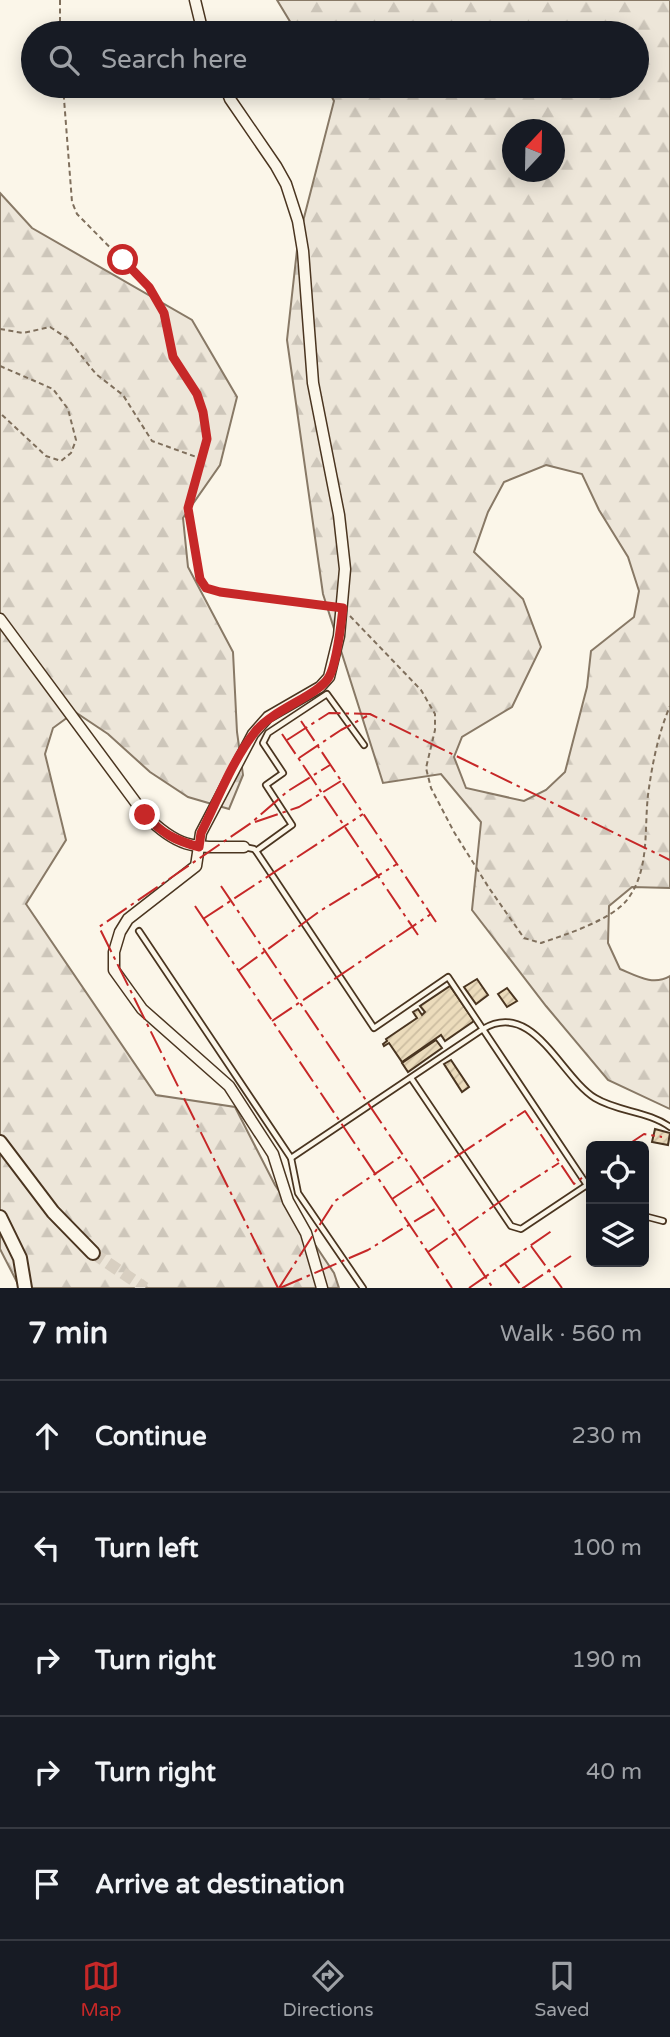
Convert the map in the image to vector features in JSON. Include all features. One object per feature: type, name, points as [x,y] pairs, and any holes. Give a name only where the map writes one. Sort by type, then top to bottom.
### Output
[{"type":"main road","points":[[0,1142],[53,1212],[93,1252]]},
{"type":"main road","points":[[0,1217],[20,1258],[25,1288]]},
{"type":"street","points":[[195,0],[201,21]]},
{"type":"street","points":[[230,98],[276,166],[286,184],[298,221],[303,251],[313,383],[339,515],[345,569],[343,608],[329,677],[320,687],[268,717],[253,734],[201,833],[196,866],[128,919],[120,932],[114,951],[114,970],[142,1009],[229,1086],[272,1154],[288,1200],[306,1233],[322,1288]]},
{"type":"street","points":[[0,619],[145,815],[161,831],[176,841],[199,847],[244,847]]},
{"type":"lane","points":[[256,852],[292,825],[266,785],[283,773],[263,743],[268,733],[327,694],[364,745]]},
{"type":"lane","points":[[244,847],[254,849],[374,1028],[448,977],[586,1184]]},
{"type":"lane","points":[[139,931],[291,1158],[298,1193],[363,1288]]},
{"type":"lane","points":[[291,1158],[483,1029],[493,1023],[512,1021],[524,1027],[591,1095],[617,1107],[660,1120],[670,1127]]},
{"type":"lane","points":[[411,1078],[511,1226],[521,1230],[586,1186]]},
{"type":"lane","points":[[649,1217],[663,1221]]},
{"type":"path","points":[[60,0],[60,21]]},
{"type":"path","points":[[64,98],[72,202],[77,214],[149,287],[164,313],[173,357],[197,394],[203,412],[207,439],[188,508],[200,579],[206,588],[220,592],[343,608],[421,690],[435,714],[435,730],[426,775],[454,832],[524,938],[541,943],[603,918],[625,902],[637,883],[643,867],[648,791],[660,731],[670,706]]},
{"type":"path","points":[[0,329],[23,333],[50,327],[67,338],[96,374],[123,395],[152,442],[203,459]]},
{"type":"path","points":[[0,366],[53,389],[68,409],[76,440],[71,453],[61,461],[46,456],[0,413]]},
{"type":"green space","points":[[277,0],[670,0],[670,888],[632,887],[609,906],[608,943],[620,969],[651,980],[670,976],[670,1109],[608,1080],[546,1006],[472,910],[481,822],[441,774],[383,783],[323,594],[287,340],[298,241],[334,101],[332,98],[649,98],[649,21],[290,21]],"holes":[[[546,465],[582,474],[599,510],[628,557],[639,591],[634,617],[591,651],[587,687],[565,772],[546,790],[524,801],[466,788],[454,757],[462,737],[512,707],[541,647],[523,599],[474,552],[488,512],[504,482]]]},
{"type":"green space","points":[[0,193],[32,228],[192,320],[237,397],[220,465],[183,518],[188,567],[233,652],[237,732],[243,775],[229,809],[188,797],[150,772],[108,734],[75,712],[53,728],[45,754],[66,840],[26,904],[156,1095],[235,1107],[275,1185],[334,1273],[339,1288],[20,1288],[0,1249]]},
{"type":"building","points":[[477,979],[488,995],[476,1004],[464,987]]},
{"type":"building","points":[[450,986],[474,1021],[445,1041],[441,1035],[402,1062],[389,1043],[384,1046],[386,1039],[417,1018],[413,1012],[418,1009],[422,1015],[425,1012],[420,1006]]},
{"type":"building","points":[[507,988],[517,1001],[507,1007],[498,994]]},
{"type":"building","points":[[436,1040],[442,1048],[408,1072],[402,1063]]},
{"type":"building","points":[[451,1060],[469,1087],[462,1092],[444,1064]]},
{"type":"building","points":[[655,1129],[670,1133],[668,1145],[652,1142]]},
{"type":"tunnel","points":[[93,1253],[145,1288]]},
{"type":"power","points":[[287,740],[329,713],[370,714],[670,860]]},
{"type":"power","points":[[299,758],[367,716]]},
{"type":"power","points":[[301,721],[436,922]]},
{"type":"power","points":[[282,734],[418,935]]},
{"type":"power","points":[[278,1288],[99,927],[251,823],[288,791],[330,765]]},
{"type":"power","points":[[255,822],[299,807],[341,781]]},
{"type":"power","points":[[203,919],[363,814]]},
{"type":"power","points":[[238,971],[320,911],[397,864]]},
{"type":"power","points":[[221,886],[493,1288]]},
{"type":"power","points":[[195,906],[452,1288]]},
{"type":"power","points":[[272,1021],[431,914]]},
{"type":"power","points":[[392,1199],[525,1111],[574,1184],[586,1175]]},
{"type":"power","points":[[634,1141],[644,1134],[662,1137]]},
{"type":"power","points":[[279,1288],[335,1201],[403,1155]]},
{"type":"power","points":[[428,1252],[559,1163]]},
{"type":"power","points":[[280,1288],[368,1250],[438,1207]]},
{"type":"power","points":[[469,1288],[553,1230]]},
{"type":"power","points":[[531,1246],[562,1288]]},
{"type":"power","points":[[523,1288],[571,1256]]},
{"type":"power","points":[[505,1264],[523,1288]]},
{"type":"route","points":[[123,260],[149,287],[164,313],[173,357],[197,394],[203,412],[207,439],[188,508],[200,579],[206,588],[220,592],[343,608],[329,677],[320,687],[268,717],[253,734],[201,833],[199,847],[176,841],[145,815]]}]
